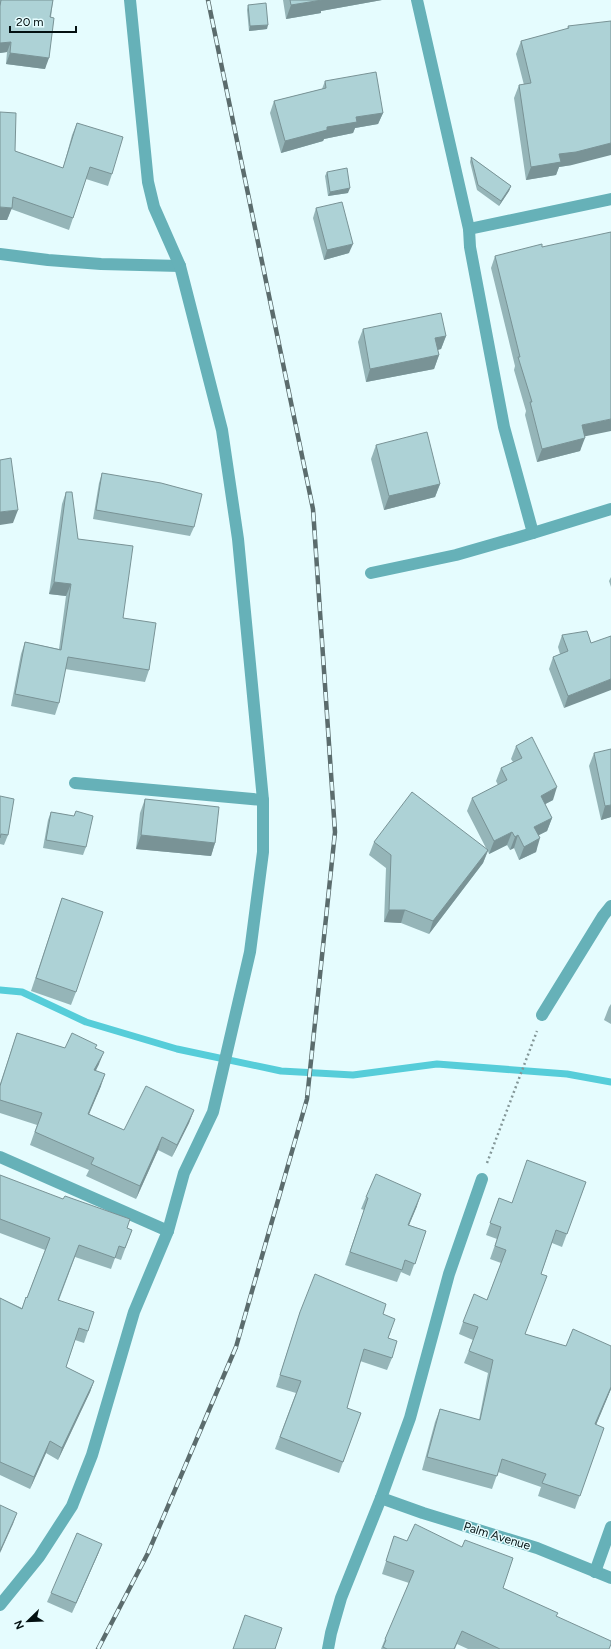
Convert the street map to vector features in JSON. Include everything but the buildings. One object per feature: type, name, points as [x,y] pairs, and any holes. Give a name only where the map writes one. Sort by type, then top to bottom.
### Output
[{"type":"street","points":[[0,1605],[39,1557],[72,1506],[92,1455],[134,1312],[168,1231],[184,1173],[213,1112],[250,952],[263,852],[263,800],[238,539],[222,430],[180,266],[154,206],[148,182],[130,0]]},
{"type":"street","points":[[417,0],[469,230],[470,247],[504,427],[533,534]]},
{"type":"street","points":[[469,230],[611,199]]},
{"type":"street","points":[[0,254],[48,260],[101,264],[180,266]]},
{"type":"street","points":[[371,573],[456,555],[533,534],[611,510]]},
{"type":"street","points":[[75,783],[263,800]]},
{"type":"street","points":[[542,1015],[603,916],[611,906]]},
{"type":"street","points":[[0,1157],[12,1160],[168,1231]]},
{"type":"street","points":[[328,1649],[341,1598],[382,1498],[410,1418],[449,1274],[482,1178]]},
{"type":"street","name":"Palm Avenue","points":[[382,1498],[423,1513],[537,1548],[611,1578]]},
{"type":"street","points":[[596,1572],[611,1526]]},
{"type":"path","points":[[482,1178],[542,1015]]},
{"type":"waterway","points":[[0,990],[22,992],[86,1022],[177,1049],[281,1071],[353,1075],[437,1064],[567,1074],[611,1082]]},
{"type":"railway","points":[[98,1649],[148,1553],[236,1347],[307,1099],[335,832],[313,509],[208,0]]}]
